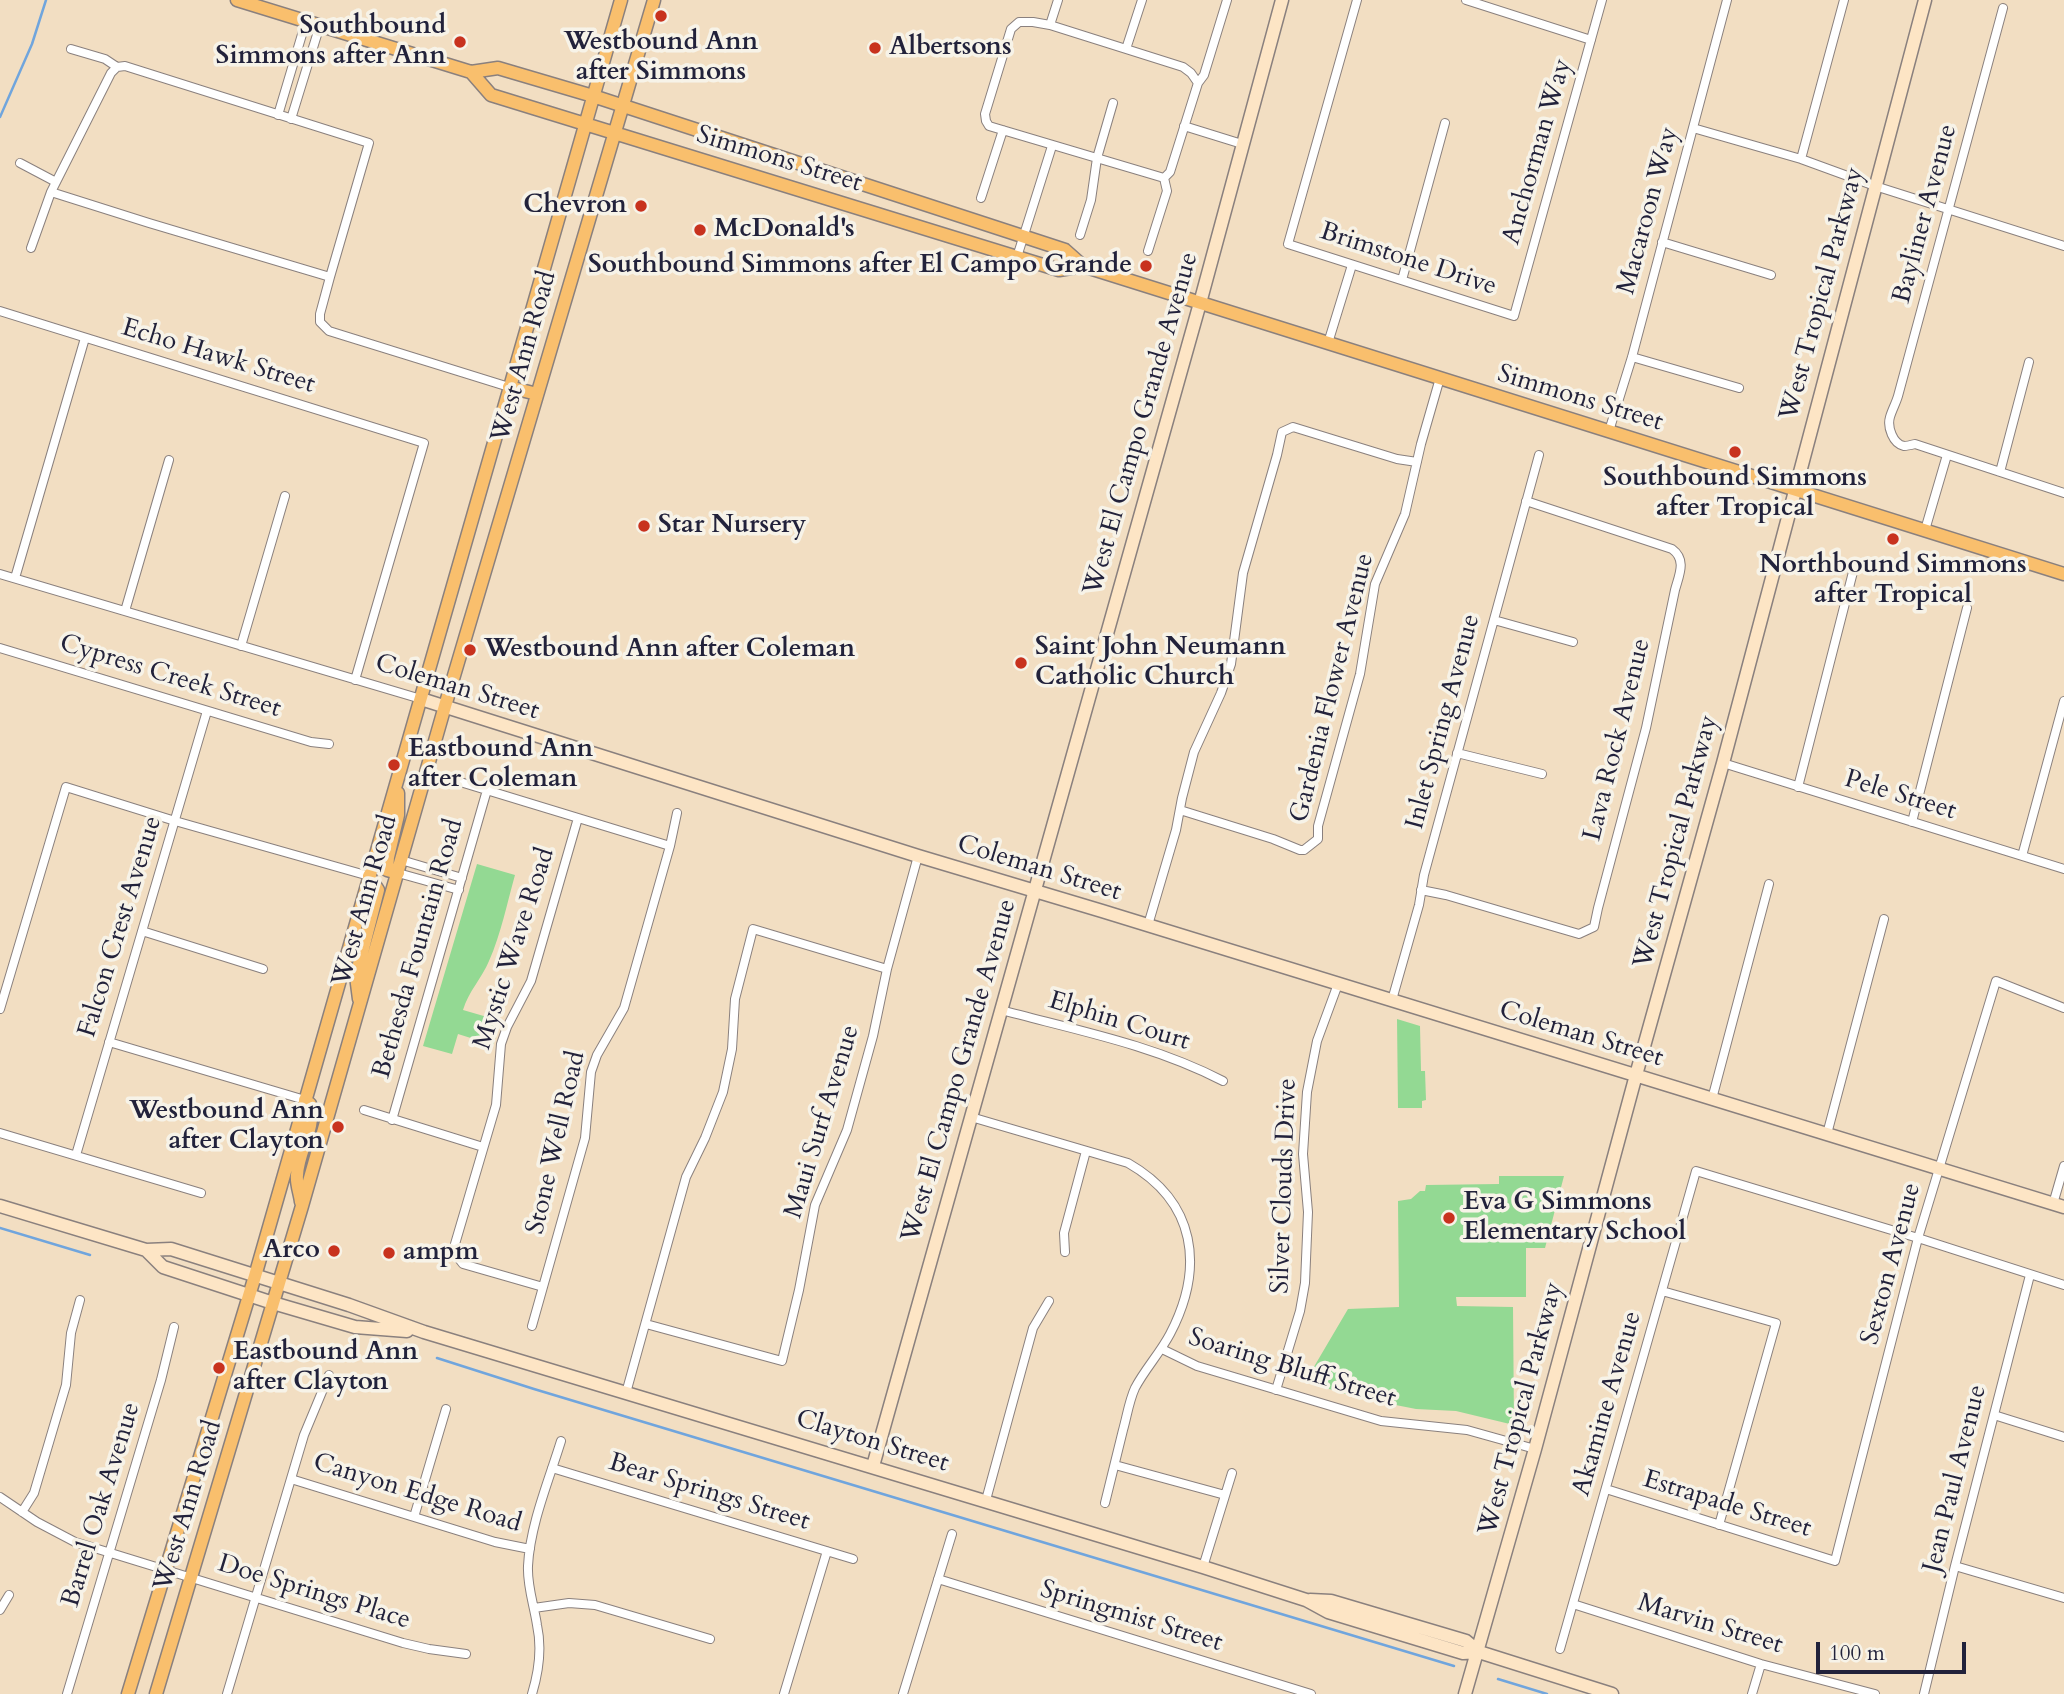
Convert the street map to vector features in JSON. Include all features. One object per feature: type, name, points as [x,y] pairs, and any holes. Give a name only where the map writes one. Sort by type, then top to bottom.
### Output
[{"type":"main road","name":"Simmons Street","points":[[237,0],[471,72],[498,68],[593,96],[1065,250],[1083,266],[2064,574]]},
{"type":"main road","name":"West Ann Road","points":[[128,1694],[255,1276],[621,0]]},
{"type":"main road","name":"West Ann Road","points":[[156,1694],[302,1206],[445,706],[654,0]]},
{"type":"main road","name":"Simmons Street","points":[[471,72],[491,95],[1059,270],[1083,266]]},
{"type":"main road","points":[[509,387],[537,394]]},
{"type":"main road","points":[[399,775],[398,815],[387,870],[400,867]]},
{"type":"main road","points":[[360,1006],[356,976],[378,890],[369,876]]},
{"type":"main road","points":[[302,1206],[296,1177],[312,1110],[305,1100]]},
{"type":"street","points":[[1050,26],[1058,0]]},
{"type":"street","points":[[1126,49],[1142,0]]},
{"type":"street","points":[[1164,178],[1170,173],[1227,0]]},
{"type":"street","name":"West El Campo Grande Avenue","points":[[873,1466],[1200,303],[1282,0]]},
{"type":"street","name":"Brimstone Drive","points":[[1357,0],[1288,244],[1514,316]]},
{"type":"street","points":[[1466,0],[1591,40]]},
{"type":"street","name":"Anchorman Way","points":[[1514,316],[1602,0]]},
{"type":"street","name":"Macaroon Way","points":[[1609,431],[1632,357],[1727,0]]},
{"type":"street","points":[[1801,159],[1844,0]]},
{"type":"street","name":"West Tropical Parkway","points":[[1465,1694],[1479,1652],[1723,763],[1925,0]]},
{"type":"street","name":"Bayliner Avenue","points":[[1947,455],[1915,444],[1902,446],[1896,442],[1890,431],[1890,416],[1898,396],[2003,8]]},
{"type":"street","points":[[278,114],[306,22]]},
{"type":"street","points":[[1164,178],[989,126],[985,121],[985,114],[1011,29],[1019,22],[1050,26],[1182,67],[1191,73],[1198,83]]},
{"type":"street","points":[[290,119],[320,26]]},
{"type":"street","points":[[71,49],[104,59],[117,67]]},
{"type":"street","points":[[31,247],[51,192],[111,73],[117,67],[125,66],[369,143],[330,277],[320,322],[329,331],[509,387]]},
{"type":"street","points":[[1080,234],[1091,200],[1097,158],[1113,103]]},
{"type":"street","points":[[1402,280],[1445,123]]},
{"type":"street","points":[[1184,126],[1242,144]]},
{"type":"street","points":[[1693,128],[1801,159],[1875,186],[2063,245],[2064,235]]},
{"type":"street","points":[[981,198],[1003,130]]},
{"type":"street","points":[[1017,257],[1052,146]]},
{"type":"street","points":[[20,163],[56,182]]},
{"type":"street","points":[[1148,251],[1167,191],[1164,178]]},
{"type":"street","points":[[51,192],[330,277]]},
{"type":"street","points":[[1662,242],[1771,275]]},
{"type":"street","points":[[1328,343],[1352,265]]},
{"type":"street","name":"Echo Hawk Street","points":[[0,312],[424,443],[355,680]]},
{"type":"street","points":[[15,578],[85,338]]},
{"type":"street","points":[[1632,357],[1739,388]]},
{"type":"street","points":[[2000,472],[2029,362]]},
{"type":"street","name":"Gardenia Flower Avenue","points":[[1180,810],[1300,850],[1312,846],[1318,839],[1318,826],[1360,674],[1375,584],[1405,513],[1440,379]]},
{"type":"street","points":[[1148,925],[1176,830],[1194,752],[1231,664],[1244,573],[1282,432],[1293,427],[1396,459],[1417,462]]},
{"type":"street","name":"Inlet Spring Avenue","points":[[1392,1000],[1539,455]]},
{"type":"street","points":[[1925,530],[1947,455],[2064,493]]},
{"type":"street","points":[[125,611],[169,460]]},
{"type":"street","points":[[241,646],[285,496]]},
{"type":"street","name":"Lava Rock Avenue","points":[[1421,890],[1572,932],[1579,933],[1594,927],[1597,919],[1646,728],[1681,568],[1678,554],[1672,550],[1526,501]]},
{"type":"street","points":[[1798,787],[1853,572]]},
{"type":"street","name":"Coleman Street","points":[[0,574],[445,706],[918,856],[2059,1205]]},
{"type":"street","points":[[1912,822],[1967,608]]},
{"type":"street","points":[[1494,621],[1573,642]]},
{"type":"street","name":"Cypress Creek Street","points":[[0,648],[311,742],[329,744]]},
{"type":"street","points":[[2022,856],[2064,701]]},
{"type":"street","name":"Falcon Crest Avenue","points":[[76,1155],[207,711]]},
{"type":"street","points":[[1457,753],[1542,774]]},
{"type":"street","name":"Pele Street","points":[[1723,763],[2064,869]]},
{"type":"street","points":[[457,782],[670,846]]},
{"type":"street","points":[[0,1009],[66,787],[369,876]]},
{"type":"street","name":"Bethesda Fountain Road","points":[[392,1120],[487,790]]},
{"type":"street","name":"Stone Well Road","points":[[532,1326],[585,1138],[591,1072],[597,1055],[624,1008],[677,813]]},
{"type":"street","name":"Mystic Wave Road","points":[[543,1287],[463,1264],[456,1255],[455,1244],[496,1105],[501,1044],[531,981],[578,818]]},
{"type":"street","name":"Maui Surf Avenue","points":[[646,1324],[782,1361],[815,1205],[847,1130],[918,856]]},
{"type":"street","points":[[400,867],[462,878]]},
{"type":"street","points":[[400,867],[458,890]]},
{"type":"street","points":[[1712,1099],[1769,884]]},
{"type":"street","points":[[1827,1134],[1884,919]]},
{"type":"street","points":[[626,1393],[686,1177],[723,1092],[732,1049],[735,999],[753,929],[887,969]]},
{"type":"street","points":[[142,931],[264,969]]},
{"type":"street","name":"Sexton Avenue","points":[[1835,1561],[1919,1238],[1996,981],[2064,1008]]},
{"type":"street","name":"Silver Clouds Drive","points":[[1276,1390],[1300,1311],[1305,1283],[1308,1220],[1303,1154],[1307,1092],[1317,1041],[1338,984]]},
{"type":"street","name":"Elphin Court","points":[[1001,1010],[1163,1055],[1196,1067],[1223,1081]]},
{"type":"street","points":[[109,1042],[305,1100]]},
{"type":"street","points":[[364,1110],[483,1147]]},
{"type":"street","points":[[971,1117],[1128,1163],[1163,1189],[1178,1211],[1188,1237],[1190,1267],[1180,1311],[1162,1349],[1135,1389],[1105,1503]]},
{"type":"street","points":[[0,1133],[201,1193]]},
{"type":"street","points":[[1065,1252],[1064,1233],[1086,1151]]},
{"type":"street","points":[[2059,1205],[2064,1166]]},
{"type":"street","name":"Akamine Avenue","points":[[1560,1649],[1696,1171],[1919,1238]]},
{"type":"street","name":"Clayton Street","points":[[0,1206],[146,1250],[171,1249],[425,1332],[1203,1567],[1306,1600],[1328,1612],[1463,1653],[1479,1652],[1612,1694]]},
{"type":"street","points":[[1919,1238],[2064,1285]]},
{"type":"street","name":"Clayton Street","points":[[146,1250],[163,1267],[273,1303],[355,1327],[425,1332]]},
{"type":"street","name":"Jean Paul Avenue","points":[[1924,1694],[2030,1275]]},
{"type":"street","points":[[1662,1291],[1776,1323],[1719,1524]]},
{"type":"street","points":[[22,1512],[34,1493],[66,1385],[71,1333],[80,1300]]},
{"type":"street","points":[[986,1500],[1033,1328],[1049,1301]]},
{"type":"street","points":[[355,1327],[360,1309]]},
{"type":"street","name":"Barrel Oak Avenue","points":[[67,1694],[161,1380],[174,1327]]},
{"type":"street","name":"Soaring Bluff Street","points":[[1162,1349],[1197,1366],[1381,1421],[1466,1430],[1535,1448]]},
{"type":"street","points":[[227,1694],[304,1435],[328,1375]]},
{"type":"street","points":[[414,1517],[446,1409]]},
{"type":"street","points":[[1994,1415],[2064,1437]]},
{"type":"street","points":[[532,1694],[539,1665],[539,1638],[528,1581],[530,1549],[561,1441]]},
{"type":"street","points":[[1115,1465],[1225,1495]]},
{"type":"street","name":"Bear Springs Street","points":[[552,1468],[853,1559]]},
{"type":"street","points":[[1203,1567],[1232,1473]]},
{"type":"street","name":"Canyon Edge Road","points":[[291,1479],[495,1542],[530,1549]]},
{"type":"street","name":"Estrapade Street","points":[[1605,1489],[1835,1561]]},
{"type":"street","name":"Doe Springs Place","points":[[0,1497],[58,1534],[109,1554],[402,1643],[466,1654]]},
{"type":"street","points":[[903,1694],[952,1534]]},
{"type":"street","points":[[784,1694],[827,1551]]},
{"type":"street","points":[[1955,1566],[2064,1598]]},
{"type":"street","name":"Springmist Street","points":[[938,1580],[1311,1694]]},
{"type":"street","points":[[0,1610],[9,1595]]},
{"type":"street","points":[[534,1608],[569,1603],[594,1605],[710,1639]]},
{"type":"street","name":"Marvin Street","points":[[1573,1605],[1761,1664],[1875,1694]]},
{"type":"street","points":[[1752,1694],[1761,1664]]},
{"type":"green space","points":[[477,864],[515,875],[493,951],[463,1010],[501,1021],[493,1045],[458,1034],[452,1054],[423,1046]]},
{"type":"green space","points":[[1397,1019],[1420,1026],[1421,1071],[1425,1071],[1426,1100],[1422,1101],[1422,1108],[1398,1108]]},
{"type":"green space","points":[[1499,1176],[1564,1176],[1545,1248],[1526,1248],[1526,1297],[1456,1297],[1457,1306],[1513,1307],[1514,1425],[1456,1411],[1416,1409],[1360,1398],[1305,1382],[1348,1309],[1399,1307],[1398,1201],[1411,1199],[1420,1191],[1425,1191],[1426,1185],[1499,1184]]},
{"type":"waterway","points":[[0,117],[32,44],[46,0]]},
{"type":"waterway","points":[[0,1228],[90,1255]]},
{"type":"waterway","points":[[437,1358],[1454,1666]]},
{"type":"waterway","points":[[1498,1679],[1547,1694]]},
{"type":"place","name":"Westbound Ann after Simmons","points":[[661,16]]},
{"type":"place","name":"Southbound Simmons after Ann","points":[[460,42]]},
{"type":"place","name":"Albertsons","points":[[875,48]]},
{"type":"place","name":"Chevron","points":[[641,206]]},
{"type":"place","name":"McDonald's","points":[[700,230]]},
{"type":"place","name":"Southbound Simmons after El Campo Grande","points":[[1146,266]]},
{"type":"place","name":"Southbound Simmons after Tropical","points":[[1735,452]]},
{"type":"place","name":"Star Nursery","points":[[644,526]]},
{"type":"place","name":"Northbound Simmons after Tropical","points":[[1893,539]]},
{"type":"place","name":"Westbound Ann after Coleman","points":[[470,650]]},
{"type":"place","name":"Saint John Neumann Catholic Church","points":[[1021,663]]},
{"type":"place","name":"Eastbound Ann after Coleman","points":[[394,765]]},
{"type":"place","name":"Westbound Ann after Clayton","points":[[338,1127]]},
{"type":"place","name":"Eva G Simmons Elementary School","points":[[1449,1218]]},
{"type":"place","name":"Arco","points":[[334,1251]]},
{"type":"place","name":"ampm","points":[[389,1253]]},
{"type":"place","name":"Eastbound Ann after Clayton","points":[[219,1368]]}]
